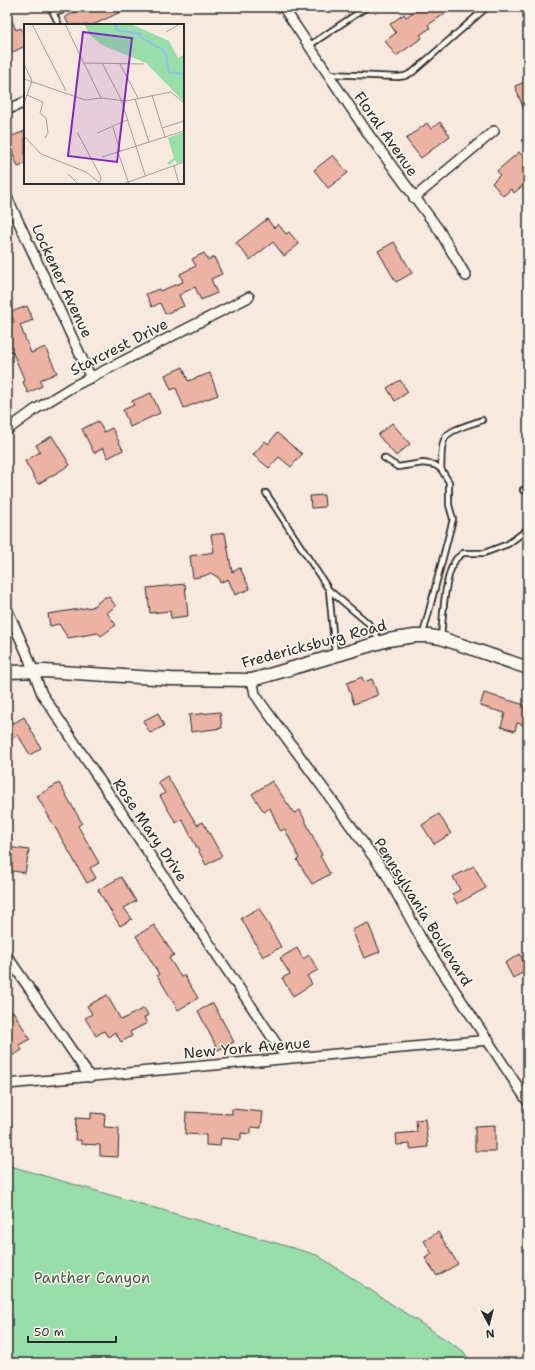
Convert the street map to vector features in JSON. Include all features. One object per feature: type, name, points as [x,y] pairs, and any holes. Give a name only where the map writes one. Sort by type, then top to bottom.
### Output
[{"type":"street","name":"Floral Avenue","points":[[283,7],[310,45],[369,135],[439,230],[466,276]]},
{"type":"street","points":[[7,110],[24,102]]},
{"type":"street","points":[[414,198],[494,131]]},
{"type":"street","name":"Lockener Avenue","points":[[7,197],[91,378]]},
{"type":"street","name":"Starcrest Drive","points":[[7,430],[36,409],[72,387],[249,297]]},
{"type":"street","name":"Rose Mary Drive","points":[[7,608],[42,694],[286,1058]]},
{"type":"street","name":"Fredericksburg Road","points":[[7,672],[58,672],[231,681],[252,680],[381,642],[422,636],[441,638],[528,668]]},
{"type":"street","name":"Pennsylvania Boulevard","points":[[252,680],[259,700],[386,874],[424,942],[528,1102]]},
{"type":"street","points":[[7,956],[90,1077]]},
{"type":"street","name":"New York Avenue","points":[[7,1084],[489,1040]]},
{"type":"lane","points":[[52,9],[60,11],[65,7]]},
{"type":"lane","points":[[310,45],[366,7]]},
{"type":"lane","points":[[328,74],[405,76],[413,72],[487,7]]},
{"type":"lane","points":[[52,9],[59,24]]},
{"type":"lane","points":[[441,469],[445,436],[482,420]]},
{"type":"lane","points":[[384,458],[398,467],[423,463],[435,465],[441,469],[450,482],[450,505],[453,519],[422,636]]},
{"type":"lane","points":[[522,490],[528,489]]},
{"type":"lane","points":[[266,493],[328,590],[368,623],[381,642]]},
{"type":"lane","points":[[441,638],[445,596],[450,571],[456,558],[463,553],[484,553],[508,544],[528,529]]},
{"type":"lane","points":[[328,590],[335,656]]},
{"type":"green space","name":"Panther Canyon","points":[[7,1165],[317,1255],[463,1351],[472,1363],[7,1363]]},
{"type":"building","points":[[87,7],[131,7],[95,24],[68,24],[65,17]]},
{"type":"building","points":[[421,7],[455,7],[428,25],[430,28],[420,35],[422,38],[396,56],[385,41],[396,33],[390,24],[404,14],[406,17]]},
{"type":"building","points":[[7,9],[16,30],[21,28],[24,34],[24,46],[7,55]]},
{"type":"building","points":[[528,81],[528,118],[527,118],[515,86]]},
{"type":"building","points":[[440,122],[450,136],[421,158],[406,139],[427,123],[431,129]]},
{"type":"building","points":[[24,131],[24,164],[18,167],[7,138]]},
{"type":"building","points":[[519,152],[528,162],[528,173],[524,176],[528,181],[514,193],[511,189],[503,196],[492,183],[500,175],[497,171]]},
{"type":"building","points":[[333,155],[348,173],[328,188],[314,170]]},
{"type":"building","points":[[267,219],[274,228],[278,224],[286,234],[289,232],[299,244],[284,256],[273,242],[250,260],[236,243]]},
{"type":"building","points":[[394,242],[412,273],[396,282],[378,251]]},
{"type":"building","points":[[204,253],[208,260],[214,257],[222,274],[211,279],[217,293],[201,300],[195,287],[179,295],[184,306],[165,314],[160,303],[152,307],[146,294],[159,289],[160,291],[183,282],[180,274],[196,266],[192,259]]},
{"type":"building","points":[[27,306],[33,320],[20,325],[31,353],[45,347],[57,373],[40,380],[42,386],[28,393],[23,382],[25,381],[12,351],[10,352],[7,344],[7,325],[14,322],[11,312]]},
{"type":"building","points":[[183,367],[188,381],[210,373],[218,395],[184,408],[176,388],[171,390],[165,375]]},
{"type":"building","points":[[400,380],[408,392],[395,401],[387,388]]},
{"type":"building","points":[[151,393],[160,413],[130,427],[123,410],[134,405],[132,401]]},
{"type":"building","points":[[98,421],[104,432],[112,428],[123,450],[108,458],[103,448],[94,453],[82,429]]},
{"type":"building","points":[[392,423],[410,444],[396,456],[378,435]]},
{"type":"building","points":[[277,433],[302,454],[291,467],[279,457],[269,468],[253,455],[265,441],[268,444]]},
{"type":"building","points":[[52,436],[70,465],[38,484],[25,461],[40,452],[36,445]]},
{"type":"building","points":[[324,495],[325,507],[311,508],[310,496]]},
{"type":"building","points":[[225,533],[232,572],[240,568],[250,589],[235,595],[228,579],[220,583],[219,578],[211,573],[193,578],[190,556],[214,552],[211,535]]},
{"type":"building","points":[[185,584],[188,616],[171,618],[170,611],[150,613],[147,588]]},
{"type":"building","points":[[105,597],[109,597],[116,606],[107,613],[116,625],[101,636],[98,633],[68,638],[59,624],[50,626],[48,614],[92,607]]},
{"type":"building","points":[[362,677],[364,682],[372,679],[378,695],[354,704],[347,683]]},
{"type":"building","points":[[484,693],[528,706],[528,726],[517,723],[515,731],[501,727],[505,713],[480,706]]},
{"type":"building","points":[[7,711],[14,723],[24,717],[41,748],[30,755],[18,735],[7,741]]},
{"type":"building","points":[[220,712],[222,728],[191,732],[189,715]]},
{"type":"building","points":[[158,713],[164,726],[150,733],[143,721]]},
{"type":"building","points":[[167,776],[197,825],[203,822],[222,856],[206,865],[182,819],[176,823],[160,796],[165,793],[158,782]]},
{"type":"building","points":[[272,781],[294,813],[300,810],[322,855],[320,856],[330,874],[312,884],[297,860],[299,858],[285,829],[280,831],[270,808],[264,812],[252,794]]},
{"type":"building","points":[[59,783],[82,823],[78,826],[99,863],[90,868],[96,878],[87,883],[37,796]]},
{"type":"building","points":[[439,814],[451,834],[434,844],[422,825]]},
{"type":"building","points":[[7,847],[29,850],[25,873],[7,870]]},
{"type":"building","points":[[474,866],[486,888],[457,904],[452,894],[460,890],[453,877]]},
{"type":"building","points":[[121,877],[136,901],[124,908],[132,919],[120,926],[98,890]]},
{"type":"building","points":[[259,908],[281,947],[263,957],[241,918]]},
{"type":"building","points":[[368,923],[380,952],[364,958],[352,930]]},
{"type":"building","points":[[154,925],[174,955],[169,958],[181,977],[184,975],[198,998],[178,1010],[157,975],[159,974],[136,936]]},
{"type":"building","points":[[297,948],[303,959],[309,955],[318,970],[307,976],[312,984],[293,996],[282,978],[290,974],[280,958]]},
{"type":"building","points":[[520,954],[528,970],[513,978],[505,963]]},
{"type":"building","points":[[107,995],[121,1020],[144,1008],[148,1015],[144,1018],[147,1023],[130,1032],[132,1036],[121,1042],[115,1032],[108,1037],[104,1031],[96,1036],[85,1018],[92,1014],[87,1006]]},
{"type":"building","points":[[213,1003],[234,1042],[218,1050],[198,1011]]},
{"type":"building","points":[[13,1011],[30,1039],[19,1045],[22,1050],[7,1059],[7,1015]]},
{"type":"building","points":[[232,1109],[263,1112],[261,1128],[251,1127],[251,1134],[241,1133],[241,1140],[221,1138],[220,1146],[206,1145],[206,1135],[185,1134],[186,1112],[232,1114]]},
{"type":"building","points":[[91,1113],[105,1114],[104,1127],[119,1128],[118,1157],[100,1156],[100,1145],[81,1144],[81,1140],[75,1140],[76,1118],[91,1119]]},
{"type":"building","points":[[425,1119],[428,1147],[410,1149],[410,1144],[397,1145],[396,1134],[417,1132],[416,1120]]},
{"type":"building","points":[[495,1125],[495,1151],[475,1151],[475,1126]]},
{"type":"building","points":[[438,1232],[458,1264],[437,1276],[425,1258],[432,1254],[424,1241]]}]
